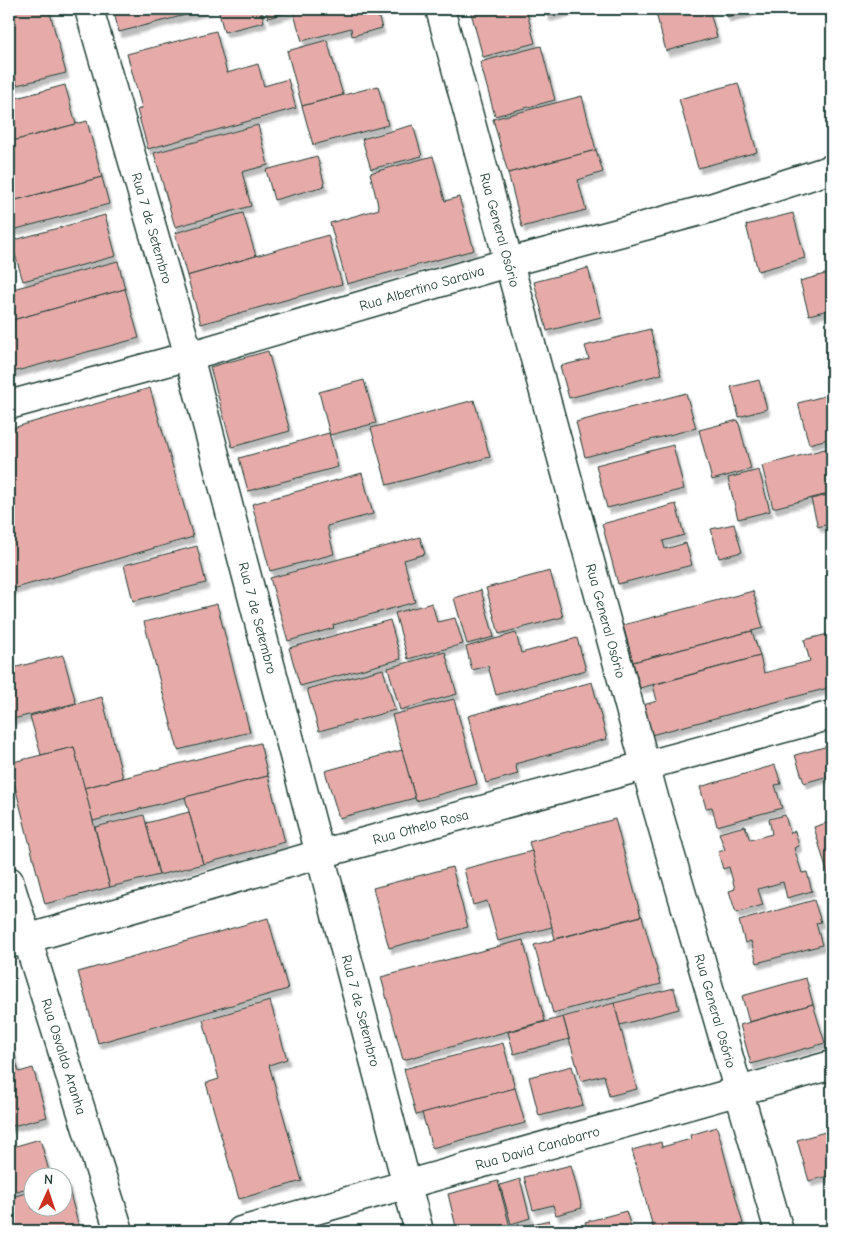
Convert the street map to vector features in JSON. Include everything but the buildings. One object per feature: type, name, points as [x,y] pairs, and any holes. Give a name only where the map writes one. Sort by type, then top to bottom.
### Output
[{"type":"street","name":"Rua 7 de Setembro","points":[[89,9],[189,356],[419,1231]]},
{"type":"street","name":"Rua General Osório","points":[[440,9],[645,766],[779,1231]]},
{"type":"street","name":"Rua Albertino Saraiva","points":[[9,405],[189,356],[510,262],[704,210],[832,169]]},
{"type":"street","name":"Rua Othelo Rosa","points":[[17,942],[320,854],[832,715]]},
{"type":"street","name":"Rua Osvaldo Aranha","points":[[9,881],[17,942],[118,1231]]},
{"type":"street","name":"Rua David Canabarro","points":[[241,1231],[832,1065]]}]
